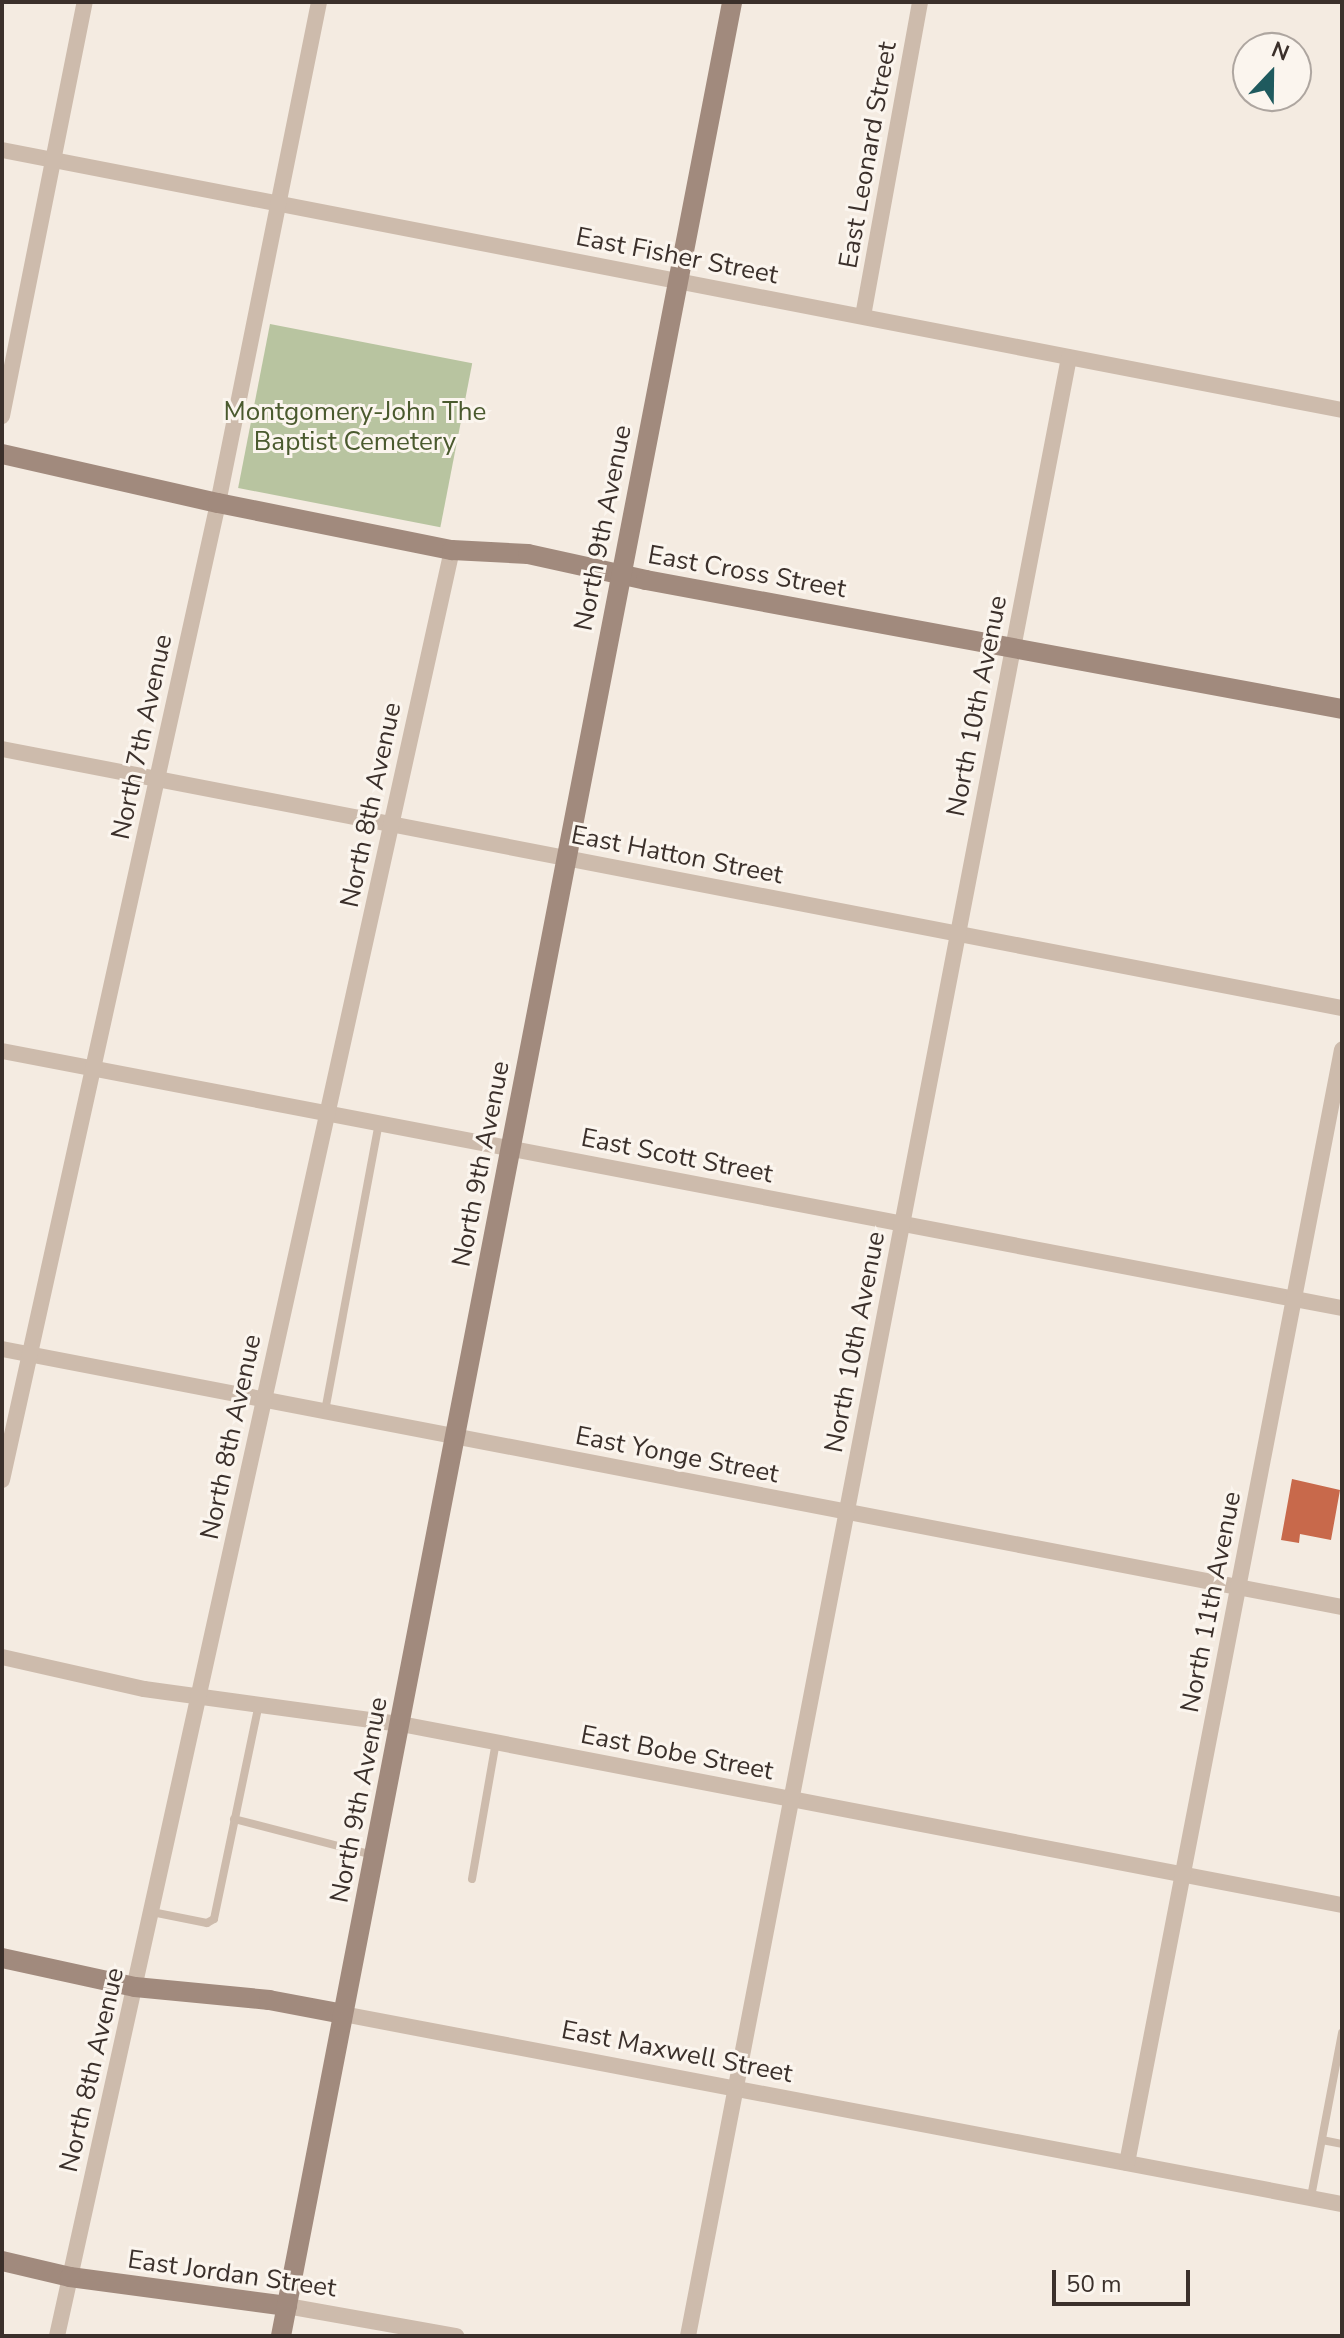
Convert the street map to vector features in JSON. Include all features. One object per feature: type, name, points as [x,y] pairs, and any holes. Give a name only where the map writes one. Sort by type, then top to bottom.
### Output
[{"type":"main road","name":"North 9th Avenue","points":[[281,2336],[732,2]]},
{"type":"main road","name":"East Cross Street","points":[[2,454],[218,503],[452,550],[528,554],[620,575],[1342,709]]},
{"type":"main road","name":"East Maxwell Street","points":[[2,1958],[135,1987],[269,2000],[343,2014]]},
{"type":"main road","name":"East Jordan Street","points":[[2,2261],[70,2277],[287,2306]]},
{"type":"street","points":[[2,416],[85,2]]},
{"type":"street","name":"North 7th Avenue","points":[[2,1480],[218,503],[319,2]]},
{"type":"street","name":"East Leonard Street","points":[[863,316],[920,2]]},
{"type":"street","name":"East Fisher Street","points":[[2,150],[1342,410]]},
{"type":"street","name":"North 10th Avenue","points":[[688,2336],[1069,357]]},
{"type":"street","name":"North 8th Avenue","points":[[57,2336],[452,550]]},
{"type":"street","name":"East Hatton Street","points":[[2,749],[1342,1008]]},
{"type":"street","name":"North 11th Avenue","points":[[1127,2163],[1342,1050]]},
{"type":"street","name":"East Scott Street","points":[[2,1051],[1342,1308]]},
{"type":"street","name":"East Yonge Street","points":[[2,1349],[1342,1607]]},
{"type":"street","name":"East Bobe Street","points":[[2,1657],[144,1689],[401,1724],[1342,1905]]},
{"type":"street","name":"East Maxwell Street","points":[[343,2014],[1342,2204]]},
{"type":"street","name":"East Jordan Street","points":[[287,2306],[456,2336]]},
{"type":"lane","points":[[325,1412],[379,1123]]},
{"type":"lane","points":[[152,1912],[207,1923],[214,1919],[260,1704]]},
{"type":"lane","points":[[472,1879],[496,1742]]},
{"type":"lane","points":[[234,1819],[375,1856]]},
{"type":"lane","points":[[1311,2198],[1342,2033]]},
{"type":"lane","points":[[1322,2140],[1342,2144]]},
{"type":"green space","name":"Montgomery-John The Baptist Cemetery","points":[[270,324],[472,363],[440,527],[238,488]]},
{"type":"building","points":[[1292,1479],[1340,1490],[1331,1540],[1300,1534],[1299,1543],[1281,1540]]}]
